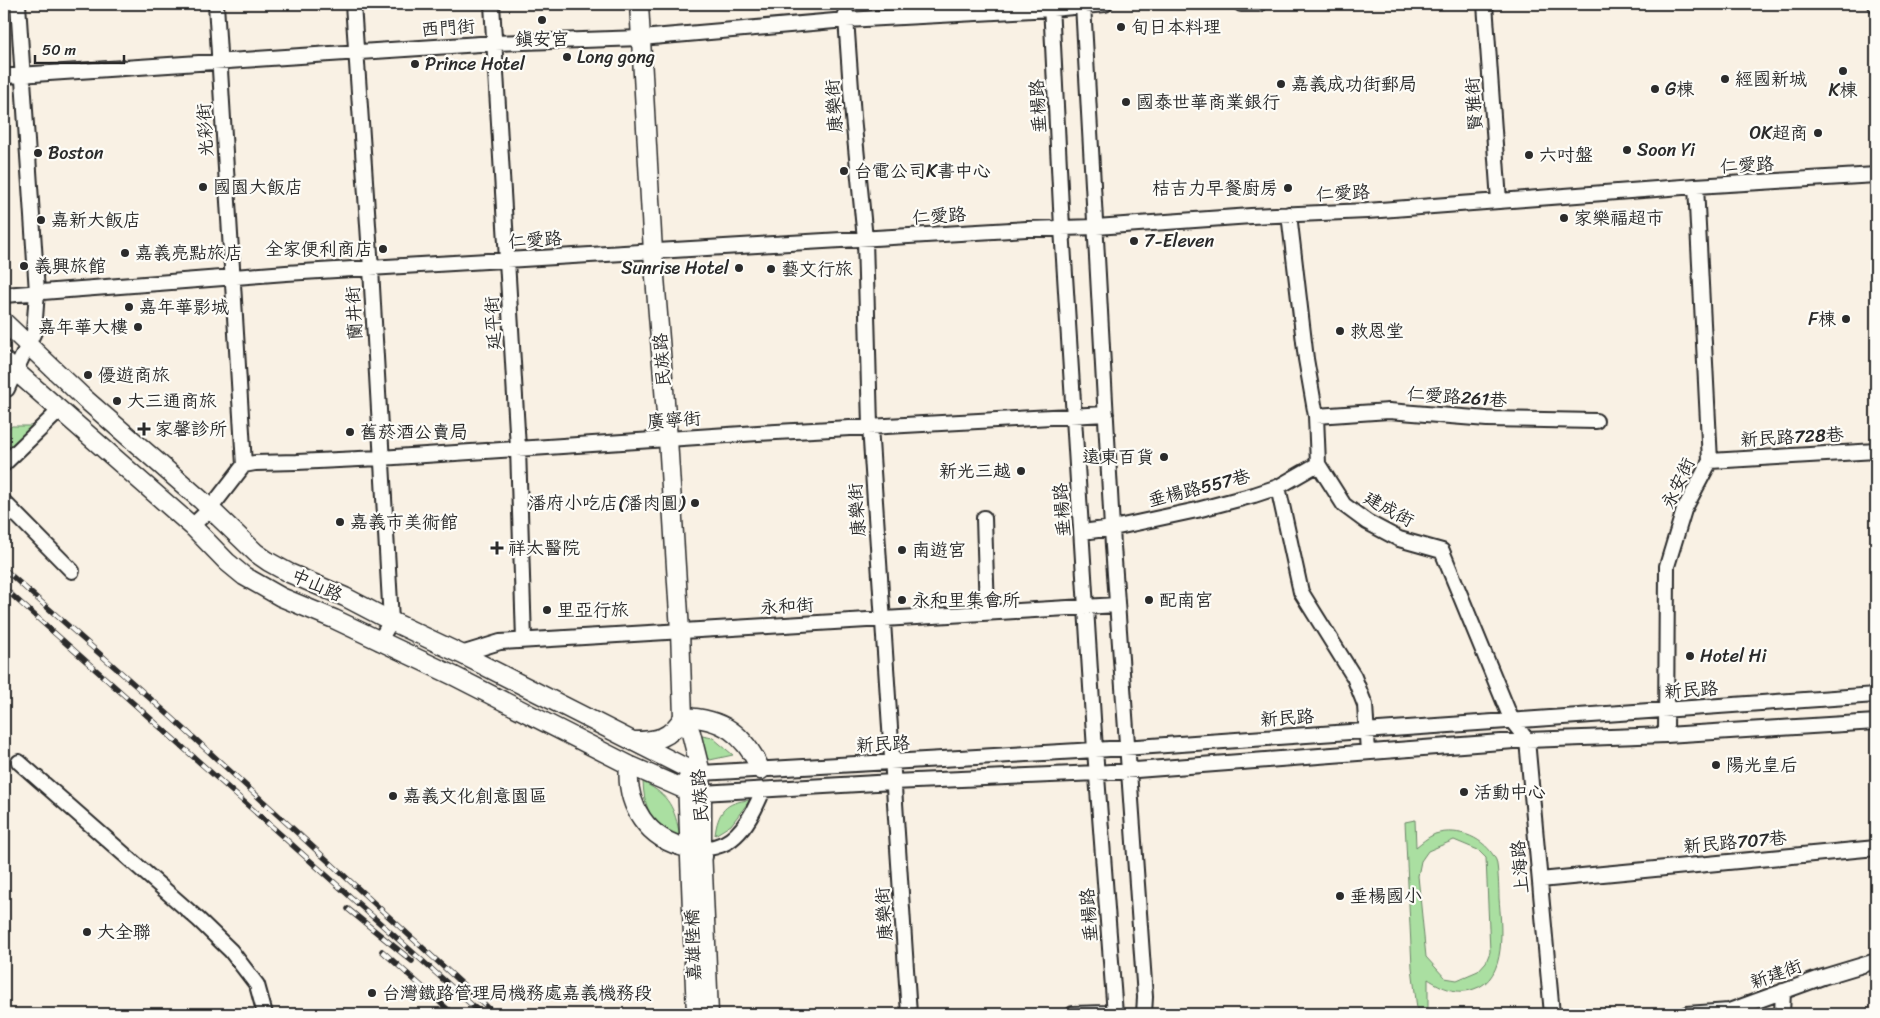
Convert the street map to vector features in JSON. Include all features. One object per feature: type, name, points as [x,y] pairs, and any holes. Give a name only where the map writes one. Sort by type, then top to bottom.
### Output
[{"type":"main road","name":"民族路","points":[[639,4],[653,252],[668,439],[680,630],[683,717],[691,732],[697,872]]},
{"type":"main road","name":"中山路","points":[[4,322],[84,398],[210,508],[256,553],[269,562],[461,654],[693,771]]},
{"type":"main road","name":"中山路","points":[[9,366],[192,526],[227,562],[244,576],[281,597],[334,619],[379,642],[446,672],[629,765],[695,792]]},
{"type":"main road","points":[[446,672],[461,654]]},
{"type":"main road","points":[[632,741],[653,741],[663,737],[675,730],[683,717],[708,719],[728,728],[739,736],[748,746],[761,770]]},
{"type":"main road","points":[[629,765],[630,792],[647,826],[666,842],[695,848]]},
{"type":"main road","name":"嘉雄陸橋","points":[[696,1014],[697,872]]},
{"type":"main road","name":"嘉雄陸橋","points":[[697,872],[709,1014]]},
{"type":"street","points":[[4,389],[7,389],[9,366],[28,344],[34,332],[37,292],[18,4]]},
{"type":"street","name":"光彩街","points":[[216,4],[244,465]]},
{"type":"street","name":"蘭井街","points":[[353,4],[371,269],[380,458],[391,621]]},
{"type":"street","name":"延平街","points":[[492,4],[518,448],[524,640]]},
{"type":"street","name":"康樂街","points":[[845,4],[853,117],[865,239],[870,426],[909,1014]]},
{"type":"street","points":[[1083,4],[1112,528],[1145,997],[1144,1014]]},
{"type":"street","name":"西門街","points":[[4,76],[495,43],[641,38],[846,20],[1105,4]]},
{"type":"street","points":[[1241,4],[1260,4]]},
{"type":"street","name":"賢雅街","points":[[1485,4],[1500,201]]},
{"type":"street","name":"垂楊路","points":[[1052,6],[1062,228],[1095,750],[1115,1014]]},
{"type":"street","name":"仁愛路","points":[[4,295],[233,277],[1366,211],[1696,186],[1876,175]]},
{"type":"street","name":"永安街","points":[[1666,735],[1667,566],[1684,510],[1710,461],[1696,186]]},
{"type":"street","name":"建成街","points":[[1289,214],[1306,359],[1316,416],[1318,464],[1344,505],[1367,522],[1399,539],[1442,551],[1512,721]]},
{"type":"street","points":[[4,464],[60,410]]},
{"type":"street","name":"仁愛路261巷","points":[[1316,416],[1389,411],[1487,419],[1596,421]]},
{"type":"street","name":"廣寧街","points":[[244,465],[870,426],[1106,414]]},
{"type":"street","name":"新民路728巷","points":[[1710,461],[1876,451]]},
{"type":"street","name":"垂楊路557巷","points":[[1082,532],[1112,528],[1197,510],[1278,487],[1318,464]]},
{"type":"street","points":[[192,526],[210,508],[244,465]]},
{"type":"street","points":[[1278,487],[1301,592],[1354,677],[1365,705],[1368,752]]},
{"type":"street","points":[[4,502],[72,571]]},
{"type":"street","points":[[984,518],[987,612]]},
{"type":"street","name":"永和街","points":[[461,654],[500,642],[524,640],[1117,605]]},
{"type":"street","points":[[379,642],[391,621]]},
{"type":"street","name":"新民路","points":[[693,771],[761,770],[1095,750],[1876,695]]},
{"type":"street","points":[[1512,721],[1527,740]]},
{"type":"street","points":[[695,792],[1097,772],[1527,740],[1666,735],[1876,722]]},
{"type":"street","name":"上海路","points":[[1527,740],[1552,1014]]},
{"type":"street","points":[[19,762],[192,913],[230,951],[257,985],[265,1014]]},
{"type":"street","points":[[695,848],[719,846],[740,830],[748,821],[762,790]]},
{"type":"street","name":"新民路707巷","points":[[1540,880],[1876,848]]},
{"type":"street","points":[[688,1014],[697,872]]},
{"type":"street","points":[[697,872],[716,1014]]},
{"type":"street","name":"新建街","points":[[1687,1014],[1729,1010],[1876,961]]},
{"type":"street","points":[[1782,1014],[1783,991]]},
{"type":"street","points":[[1073,1014],[1110,1014]]},
{"type":"green space","points":[[12,426],[33,426],[9,448],[4,443],[4,435]]},
{"type":"green space","points":[[702,736],[713,738],[733,755],[710,760],[703,754],[697,738]]},
{"type":"green space","points":[[643,782],[659,792],[669,803],[673,810],[680,836],[662,832],[657,826],[646,803]]},
{"type":"green space","points":[[750,800],[731,825],[715,835],[718,820],[724,810],[734,803]]},
{"type":"green space","points":[[1415,820],[1416,847],[1435,834],[1444,832],[1462,833],[1478,840],[1485,846],[1496,860],[1497,867],[1501,936],[1500,950],[1493,974],[1485,983],[1468,991],[1444,988],[1428,979],[1428,1008],[1417,1009],[1412,967],[1405,822]],"holes":[[[1454,840],[1478,850],[1486,858],[1490,952],[1486,962],[1478,971],[1457,980],[1445,978],[1426,957],[1418,876],[1421,861],[1428,851]]]},
{"type":"railway","points":[[4,569],[170,716],[495,1014]]},
{"type":"railway","points":[[4,588],[482,1014]]},
{"type":"railway","points":[[348,909],[412,961]]},
{"type":"railway","points":[[382,951],[453,1014]]},
{"type":"place","name":"鎮安宮","points":[[542,20]]},
{"type":"place","name":"旬日本料理","points":[[1121,27]]},
{"type":"place","name":"Long gong","points":[[567,57]]},
{"type":"place","name":"Prince Hotel","points":[[415,64]]},
{"type":"place","name":"K棟","points":[[1843,71]]},
{"type":"place","name":"經國新城","points":[[1725,79]]},
{"type":"place","name":"嘉義成功街郵局","points":[[1281,84]]},
{"type":"place","name":"G棟","points":[[1655,89]]},
{"type":"place","name":"國泰世華商業銀行","points":[[1126,102]]},
{"type":"place","name":"OK超商","points":[[1818,133]]},
{"type":"place","name":"Soon Yi","points":[[1627,150]]},
{"type":"place","name":"Boston","points":[[38,153]]},
{"type":"place","name":"六吋盤","points":[[1529,155]]},
{"type":"place","name":"台電公司K書中心","points":[[844,171]]},
{"type":"place","name":"國園大飯店","points":[[203,187]]},
{"type":"place","name":"桔吉力早餐廚房","points":[[1288,188]]},
{"type":"place","name":"家樂福超市","points":[[1564,218]]},
{"type":"place","name":"嘉新大飯店","points":[[41,220]]},
{"type":"place","name":"7-Eleven","points":[[1134,241]]},
{"type":"place","name":"全家便利商店","points":[[383,249]]},
{"type":"place","name":"嘉義亮點旅店","points":[[125,253]]},
{"type":"place","name":"義興旅館","points":[[24,266]]},
{"type":"place","name":"Sunrise Hotel","points":[[739,268]]},
{"type":"place","name":"藝文行旅","points":[[771,269]]},
{"type":"place","name":"嘉年華影城","points":[[129,307]]},
{"type":"place","name":"F棟","points":[[1846,319]]},
{"type":"place","name":"嘉年華大樓","points":[[138,327]]},
{"type":"place","name":"救恩堂","points":[[1340,331]]},
{"type":"place","name":"優遊商旅","points":[[88,375]]},
{"type":"place","name":"大三通商旅","points":[[117,401]]},
{"type":"place","name":"家馨診所","points":[[144,429]]},
{"type":"place","name":"舊菸酒公賣局","points":[[350,432]]},
{"type":"place","name":"遠東百貨","points":[[1164,457]]},
{"type":"place","name":"新光三越","points":[[1021,471]]},
{"type":"place","name":"潘府小吃店(潘肉圓)","points":[[695,503]]},
{"type":"place","name":"嘉義市美術館","points":[[340,522]]},
{"type":"place","name":"祥太醫院","points":[[497,548]]},
{"type":"place","name":"南遊宮","points":[[902,550]]},
{"type":"place","name":"永和里集會所","points":[[902,600]]},
{"type":"place","name":"配南宮","points":[[1149,600]]},
{"type":"place","name":"里亞行旅","points":[[547,610]]},
{"type":"place","name":"Hotel Hi","points":[[1690,656]]},
{"type":"place","name":"陽光皇后","points":[[1716,765]]},
{"type":"place","name":"活動中心","points":[[1464,792]]},
{"type":"place","name":"嘉義文化創意園區","points":[[393,796]]},
{"type":"place","name":"垂楊國小","points":[[1340,896]]},
{"type":"place","name":"大全聯","points":[[87,932]]},
{"type":"place","name":"台灣鐵路管理局機務處嘉義機務段","points":[[372,993]]}]
